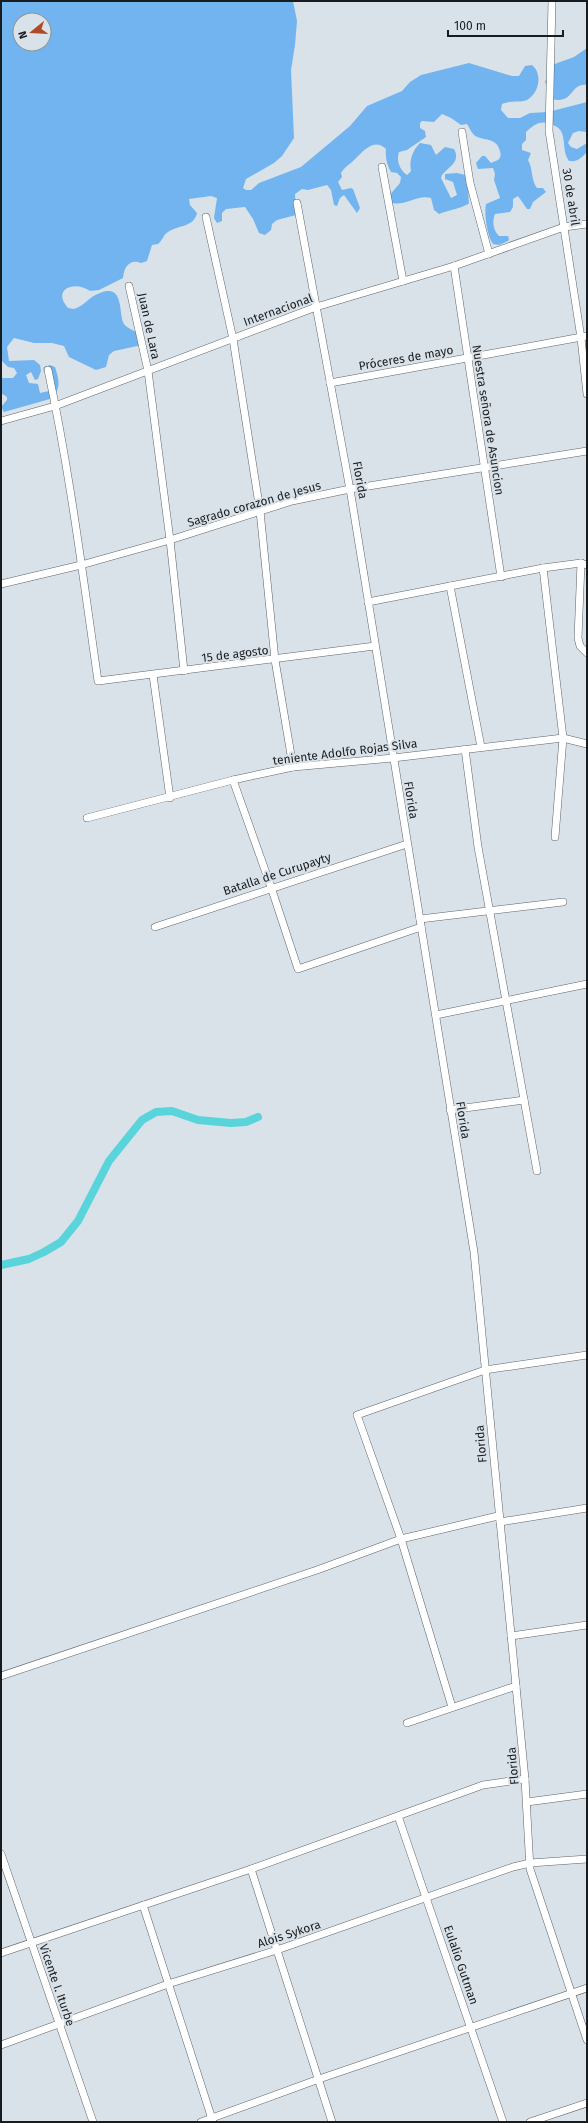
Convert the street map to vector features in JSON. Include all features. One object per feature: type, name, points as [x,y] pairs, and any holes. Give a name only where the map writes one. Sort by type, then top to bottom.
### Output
[{"type":"street","name":"30 de abril","points":[[552,1],[549,131],[564,227],[584,337],[587,394]]},
{"type":"street","points":[[462,132],[470,183],[489,254]]},
{"type":"street","points":[[382,166],[403,282]]},
{"type":"street","name":"Florida","points":[[297,202],[350,489],[474,1252],[525,1778],[530,1863],[587,2040]]},
{"type":"street","points":[[206,217],[233,339],[260,511],[275,660],[293,767]]},
{"type":"street","name":"Internacional","points":[[1,420],[55,406],[316,307],[454,266],[564,227],[587,224]]},
{"type":"street","name":"Nuestra señora de Asuncion","points":[[454,266],[501,577]]},
{"type":"street","name":"Juan de Lara","points":[[129,286],[148,371],[170,540],[184,671]]},
{"type":"street","name":"Próceres de mayo","points":[[330,383],[584,337]]},
{"type":"street","points":[[48,370],[82,564]]},
{"type":"street","name":"Sagrado corazon de Jesus","points":[[1,584],[170,540],[292,501],[350,489],[484,466],[587,451]]},
{"type":"street","name":"15 de agosto","points":[[82,564],[98,681],[275,660],[375,646]]},
{"type":"street","points":[[368,602],[543,568],[584,564],[578,638],[580,646],[587,653]]},
{"type":"street","points":[[543,568],[563,738],[555,837]]},
{"type":"street","points":[[450,586],[481,746]]},
{"type":"street","points":[[153,675],[170,798]]},
{"type":"street","name":"teniente Adolfo Rojas Silva","points":[[87,818],[170,798],[232,780],[293,767],[393,758],[481,746],[563,738],[587,744]]},
{"type":"street","points":[[465,749],[478,847],[537,1171]]},
{"type":"street","points":[[232,780],[271,887],[298,970],[421,927]]},
{"type":"street","name":"Batalla de Curupayty","points":[[155,926],[407,844]]},
{"type":"street","points":[[420,919],[563,902]]},
{"type":"street","points":[[436,1015],[587,984]]},
{"type":"street","points":[[450,1110],[524,1100]]},
{"type":"street","points":[[452,1707],[401,1539],[357,1415],[485,1370],[587,1356]]},
{"type":"street","points":[[1,1676],[250,1593],[401,1539],[499,1519],[587,1508]]},
{"type":"street","points":[[511,1636],[587,1625]]},
{"type":"street","points":[[407,1723],[516,1686]]},
{"type":"street","points":[[1,1953],[251,1869],[483,1786],[525,1778]]},
{"type":"street","points":[[527,1802],[587,1794]]},
{"type":"street","name":"Eulalio Gutman","points":[[398,1816],[503,2122]]},
{"type":"street","name":"Vicente I. Iturbe","points":[[2,1858],[58,2025],[93,2122]]},
{"type":"street","name":"Alois Sykora","points":[[1,2045],[168,1984],[277,1950],[513,1868],[530,1863],[587,1859]]},
{"type":"street","points":[[251,1869],[332,2122]]},
{"type":"street","points":[[143,1906],[212,2120]]},
{"type":"street","points":[[201,2122],[212,2120],[319,2078],[472,2028],[587,1988]]},
{"type":"street","points":[[530,2122],[587,2103]]},
{"type":"shaded area","points":[[1,1],[293,1],[297,21],[291,70],[294,138],[282,156],[274,163],[246,179],[243,188],[246,190],[251,190],[259,183],[301,167],[350,126],[367,106],[402,91],[410,82],[421,75],[469,63],[512,76],[519,76],[525,66],[532,65],[538,73],[537,88],[527,100],[502,104],[501,110],[508,118],[520,118],[530,113],[548,112],[587,102],[587,132],[579,131],[573,133],[568,143],[571,147],[577,149],[587,143],[587,152],[577,160],[569,161],[560,130],[555,126],[549,123],[539,123],[526,132],[526,140],[522,144],[522,150],[531,153],[528,160],[535,185],[537,188],[543,188],[546,192],[533,202],[530,209],[527,209],[518,196],[513,199],[513,207],[510,212],[495,214],[493,223],[494,229],[499,236],[508,236],[508,241],[499,245],[493,244],[491,240],[486,224],[486,204],[500,198],[494,180],[495,174],[493,168],[478,169],[476,163],[482,156],[485,156],[491,163],[498,160],[501,155],[498,146],[492,141],[474,135],[467,124],[461,125],[442,114],[434,122],[422,121],[420,123],[420,128],[425,131],[426,137],[407,150],[399,152],[398,162],[402,171],[407,175],[411,171],[410,167],[413,153],[420,143],[431,145],[436,155],[445,147],[454,149],[456,153],[455,161],[441,178],[451,198],[457,195],[453,182],[445,179],[445,174],[457,173],[465,175],[469,203],[439,214],[434,210],[431,198],[426,197],[400,203],[390,202],[388,197],[400,183],[401,177],[397,173],[391,172],[388,167],[386,149],[381,145],[376,144],[363,151],[346,167],[341,173],[342,177],[338,182],[342,190],[353,189],[360,208],[357,213],[344,195],[340,198],[337,206],[334,205],[331,190],[327,185],[308,190],[302,189],[295,194],[296,215],[277,220],[272,224],[271,230],[265,235],[259,233],[253,219],[245,207],[226,209],[222,213],[222,221],[217,223],[214,218],[217,198],[211,196],[189,199],[190,205],[197,213],[193,221],[168,232],[158,244],[152,245],[147,261],[141,263],[130,263],[126,268],[123,278],[99,290],[90,291],[78,286],[67,288],[62,296],[63,301],[68,308],[74,309],[81,306],[96,294],[108,291],[113,292],[119,301],[124,324],[140,334],[142,345],[114,351],[109,355],[106,367],[96,370],[69,357],[64,346],[52,343],[34,343],[14,338],[7,347],[9,361],[34,360],[40,365],[41,371],[38,379],[35,380],[31,372],[26,375],[29,383],[38,384],[40,393],[49,391],[49,378],[43,370],[44,367],[50,365],[55,367],[58,376],[58,388],[54,396],[50,399],[4,412],[1,407],[7,400],[7,397],[1,393],[1,378],[13,378],[17,373],[14,368],[8,367],[1,360]]},
{"type":"shaded area","points":[[587,48],[587,85],[577,87],[564,99],[552,99],[545,82],[552,65],[574,57]]},
{"type":"waterway","points":[[1,1265],[29,1259],[61,1242],[78,1221],[109,1161],[142,1120],[156,1112],[172,1111],[198,1120],[231,1123],[246,1122],[258,1117]]}]
